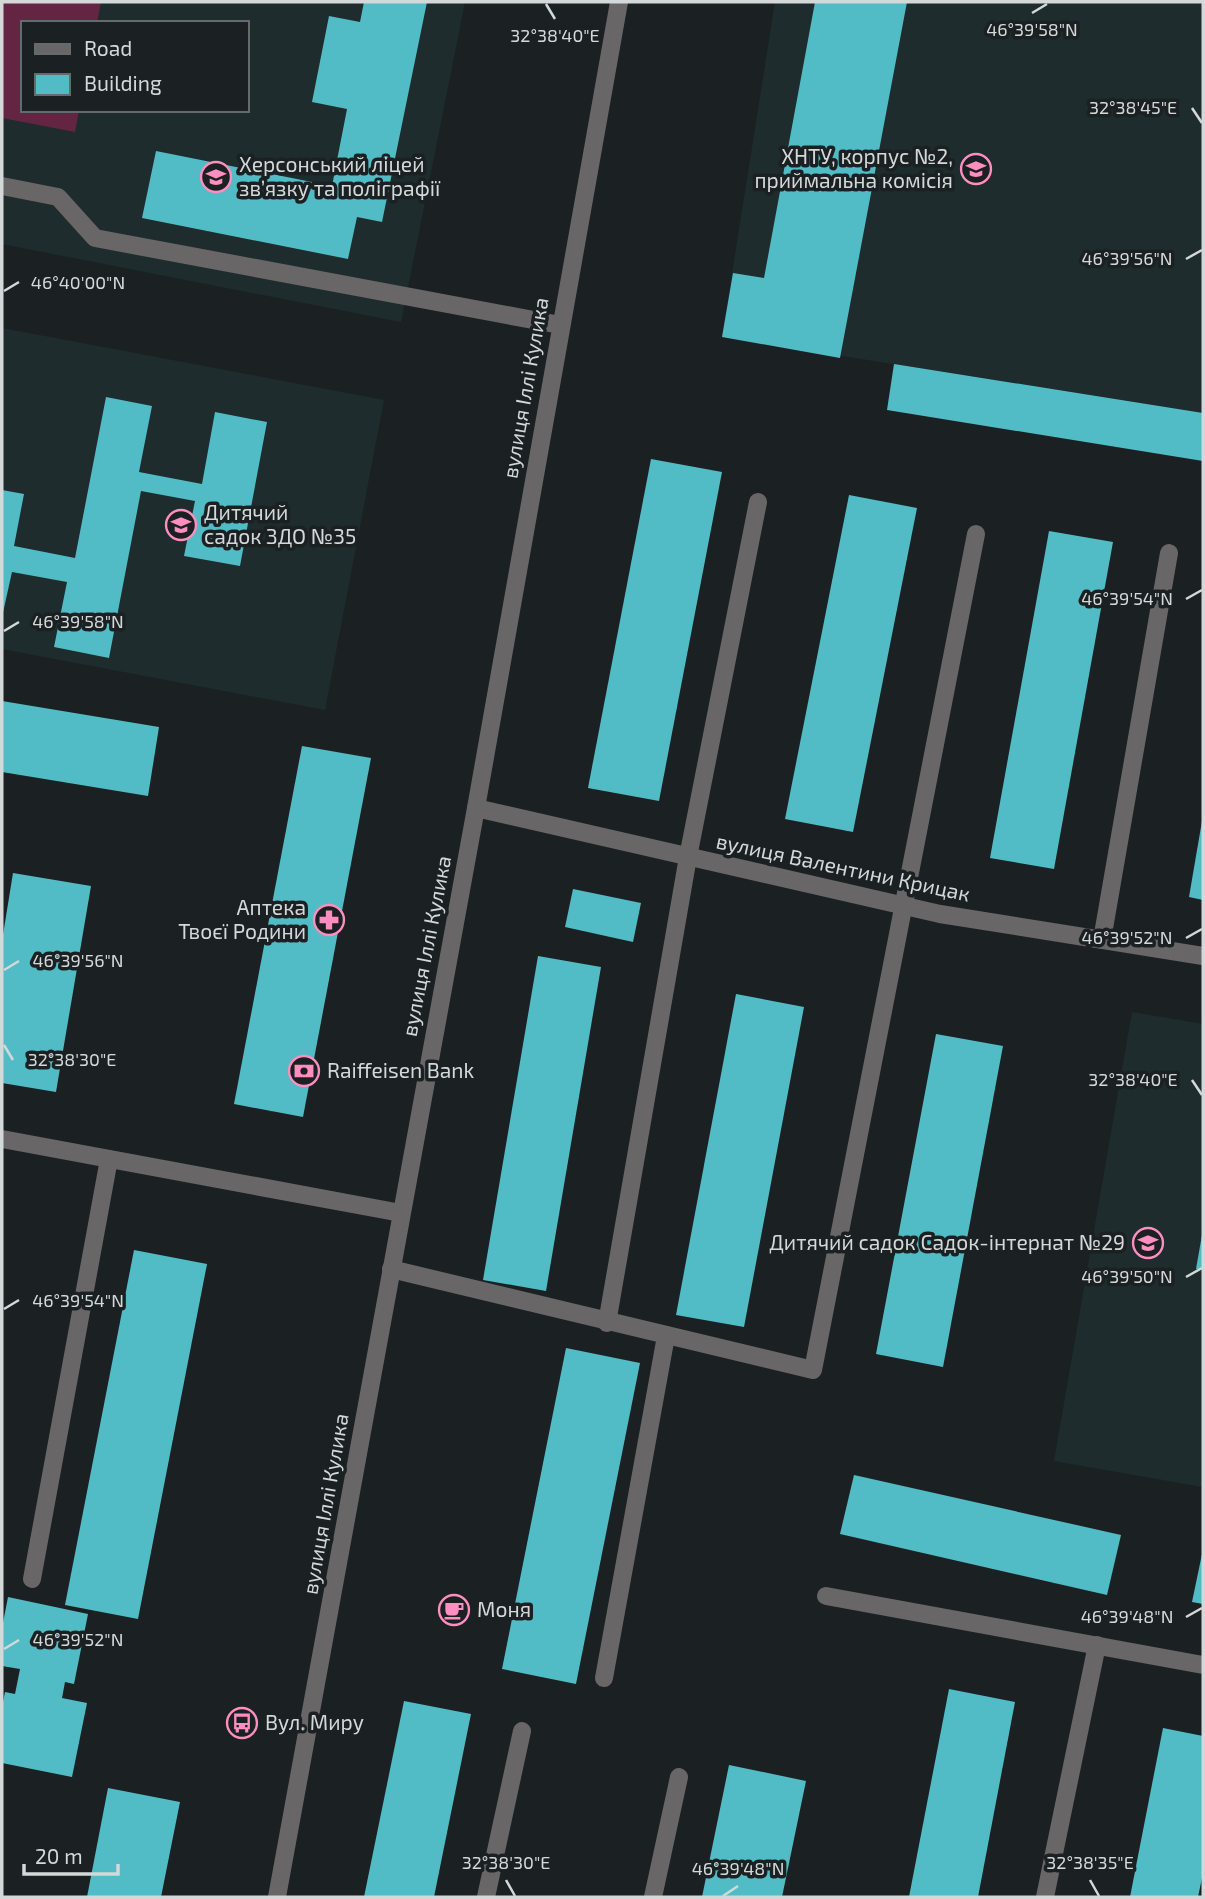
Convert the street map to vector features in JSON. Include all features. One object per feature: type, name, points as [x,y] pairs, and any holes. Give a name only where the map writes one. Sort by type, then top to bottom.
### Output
[{"type":"street","name":"вулиця Іллі Кулика","points":[[276,1897],[476,808],[619,2]]},
{"type":"street","points":[[2,186],[58,197],[95,238],[560,325]]},
{"type":"street","points":[[607,1323],[688,857],[758,502]]},
{"type":"street","points":[[391,1269],[607,1323],[813,1370],[976,534]]},
{"type":"street","points":[[1102,940],[1169,553]]},
{"type":"street","name":"вулиця Валентини Крицак","points":[[476,808],[904,906],[1203,956]]},
{"type":"street","points":[[2,1139],[401,1213]]},
{"type":"street","points":[[32,1579],[109,1159]]},
{"type":"street","points":[[604,1678],[666,1336]]},
{"type":"street","points":[[826,1596],[1203,1665]]},
{"type":"street","points":[[1045,1897],[1097,1645]]},
{"type":"street","points":[[486,1897],[523,1731]]},
{"type":"street","points":[[653,1897],[679,1777]]},
{"type":"shaded area","name":"Херсонський ліцей зв’язку та поліграфії","points":[[2,2],[465,2],[401,322],[2,244]]},
{"type":"shaded area","points":[[2,2],[101,2],[97,21],[21,21],[21,112],[79,112],[75,132],[2,118]]},
{"type":"shaded area","name":"ХНТУ, корпус №2, приймальна комісія","points":[[775,2],[1203,2],[1203,413],[722,337]]},
{"type":"shaded area","name":"Дитячий садок ЗДО №35","points":[[2,328],[384,400],[325,710],[2,649]]},
{"type":"shaded area","name":"Дитячий садок Садок-інтернат №29","points":[[1132,1012],[1203,1024],[1203,1487],[1054,1461]]},
{"type":"building","points":[[364,2],[427,2],[382,222],[357,217],[348,259],[142,218],[156,151],[332,186],[347,109],[312,102],[329,16],[360,22]]},
{"type":"building","points":[[815,2],[907,2],[840,358],[722,337],[733,273],[764,278]]},
{"type":"building","points":[[894,364],[1203,413],[1203,461],[887,410]]},
{"type":"building","points":[[106,397],[152,406],[139,472],[202,484],[215,412],[267,422],[240,566],[184,556],[195,501],[141,491],[109,658],[54,647],[67,582],[12,572],[2,617],[2,490],[24,494],[14,546],[75,558]]},
{"type":"building","points":[[651,459],[722,472],[659,801],[588,788]]},
{"type":"building","points":[[849,495],[917,508],[853,832],[785,819]]},
{"type":"building","points":[[1049,531],[1113,542],[1054,869],[990,858]]},
{"type":"building","points":[[2,701],[159,727],[148,796],[2,772]]},
{"type":"building","points":[[302,746],[371,758],[303,1117],[234,1104]]},
{"type":"building","points":[[1203,821],[1203,900],[1189,897]]},
{"type":"building","points":[[13,873],[91,886],[56,1092],[2,1083],[2,941]]},
{"type":"building","points":[[573,889],[641,903],[633,942],[565,927]]},
{"type":"building","points":[[538,956],[601,967],[546,1291],[483,1280]]},
{"type":"building","points":[[736,994],[804,1007],[744,1327],[676,1315]]},
{"type":"building","points":[[936,1034],[1003,1046],[943,1367],[876,1354]]},
{"type":"building","points":[[1203,1235],[1203,1270],[1196,1269]]},
{"type":"building","points":[[134,1250],[207,1264],[138,1619],[65,1605]]},
{"type":"building","points":[[566,1348],[640,1363],[576,1684],[502,1669]]},
{"type":"building","points":[[854,1475],[1121,1535],[1107,1595],[840,1534]]},
{"type":"building","points":[[1203,1554],[1203,1604],[1192,1602]]},
{"type":"building","points":[[8,1597],[88,1614],[74,1684],[65,1682],[62,1698],[87,1703],[72,1777],[2,1763],[2,1707],[5,1692],[15,1694],[20,1669],[2,1666],[2,1628]]},
{"type":"building","points":[[949,1689],[1015,1702],[978,1897],[909,1897]]},
{"type":"building","points":[[404,1701],[471,1714],[434,1897],[364,1897]]},
{"type":"building","points":[[1163,1728],[1203,1736],[1203,1873],[1198,1897],[1130,1897]]},
{"type":"building","points":[[729,1765],[806,1781],[782,1897],[702,1897]]},
{"type":"building","points":[[108,1788],[180,1802],[161,1897],[87,1897]]},
{"type":"place","name":"ХНТУ, корпус №2, приймальна комісія","points":[[976,169]]},
{"type":"place","name":"Херсонський ліцей зв’язку та поліграфії","points":[[216,177]]},
{"type":"place","name":"Дитячий садок ЗДО №35","points":[[181,525]]},
{"type":"place","name":"Аптека Твоєї Родини","points":[[329,920]]},
{"type":"place","name":"Raiffeisen Bank","points":[[304,1071]]},
{"type":"place","name":"Дитячий садок Садок-інтернат №29","points":[[1148,1243]]},
{"type":"place","name":"Моня","points":[[454,1610]]},
{"type":"place","name":"Вул. Миру","points":[[242,1723]]}]
